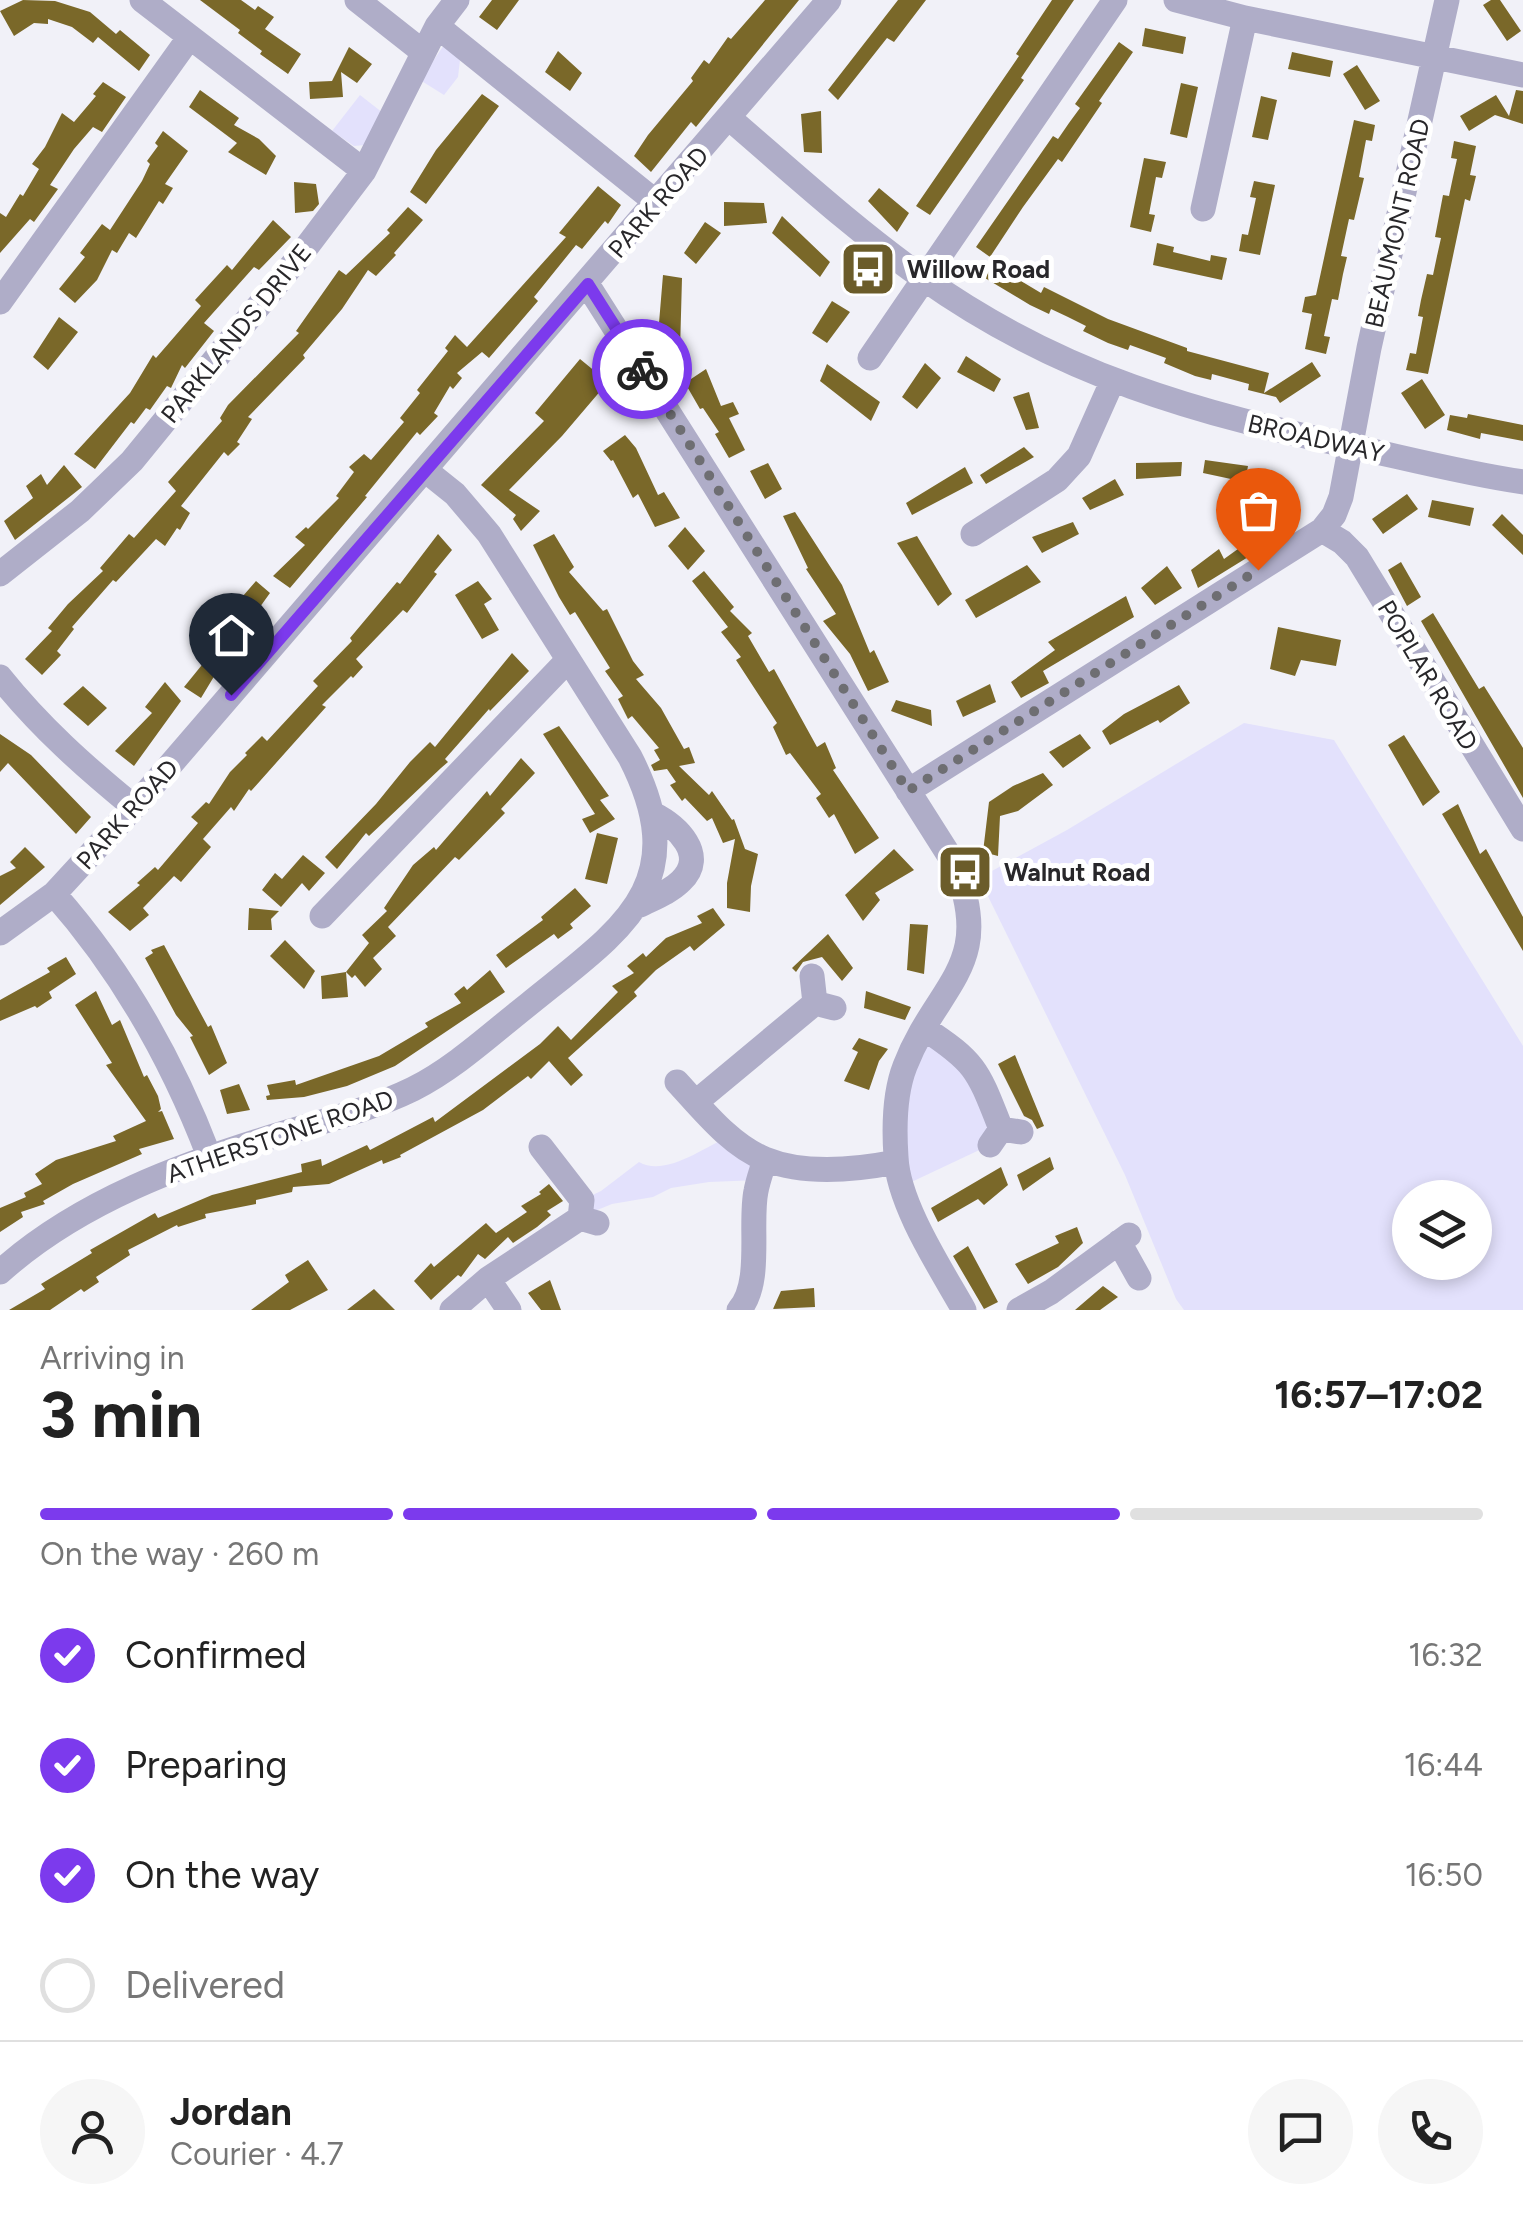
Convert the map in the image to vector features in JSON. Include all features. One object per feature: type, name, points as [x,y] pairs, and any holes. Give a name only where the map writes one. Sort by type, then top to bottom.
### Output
[{"type":"street","points":[[142,0],[364,170]]},
{"type":"street","points":[[357,0],[424,52]]},
{"type":"street","name":"PARKLANDS DRIVE","points":[[0,574],[80,510],[132,461],[270,294],[364,170],[436,26],[457,0]]},
{"type":"street","name":"PARK ROAD","points":[[0,933],[54,894],[134,807],[830,0]]},
{"type":"street","points":[[870,358],[1115,0]]},
{"type":"street","points":[[1176,0],[1245,18],[1523,75]]},
{"type":"street","name":"BEAUMONT ROAD","points":[[1350,446],[1447,0]]},
{"type":"street","points":[[1203,209],[1245,18]]},
{"type":"street","points":[[436,26],[657,203]]},
{"type":"street","points":[[0,302],[188,38]]},
{"type":"street","name":"BROADWAY","points":[[730,118],[848,220],[924,279],[1044,349],[1112,382],[1264,428],[1523,482]]},
{"type":"street","points":[[588,284],[954,863],[964,886],[968,911],[964,964],[905,1067],[896,1106],[896,1162],[922,1237],[964,1310]]},
{"type":"street","points":[[972,534],[1057,480],[1079,456],[1112,382]]},
{"type":"street","points":[[908,791],[1322,530],[1341,497],[1350,446]]},
{"type":"street","name":"ATHERSTONE ROAD","points":[[425,470],[455,494],[489,534],[645,786],[653,814],[654,856],[640,905]]},
{"type":"street","name":"POPLAR ROAD","points":[[1322,530],[1342,542],[1356,558],[1523,829]]},
{"type":"street","points":[[322,916],[568,660]]},
{"type":"street","points":[[0,677],[78,761],[134,807]]},
{"type":"street","name":"ATHERSTONE ROAD","points":[[0,1272],[23,1251],[77,1215],[209,1156],[359,1111],[415,1088],[475,1048],[619,929],[640,905],[682,880],[690,868],[690,848],[680,832],[653,814]]},
{"type":"street","points":[[54,894],[91,935],[147,1022],[209,1156]]},
{"type":"street","points":[[696,1102],[824,1005],[812,976]]},
{"type":"street","points":[[924,1028],[964,1055],[981,1077],[1004,1135]]},
{"type":"street","points":[[678,1082],[722,1128],[766,1160],[858,1170],[896,1162]]},
{"type":"street","points":[[452,1310],[488,1279],[589,1220],[582,1200],[540,1146]]},
{"type":"street","points":[[739,1310],[745,1303],[750,1279],[756,1190],[766,1160]]},
{"type":"street","points":[[1019,1310],[1051,1292],[1124,1238],[1138,1278]]},
{"type":"street","points":[[488,1279],[509,1310]]},
{"type":"shaded area","points":[[444,45],[460,60],[458,77],[444,95],[420,80]]},
{"type":"shaded area","points":[[360,95],[383,113],[365,145],[354,146],[332,131]]},
{"type":"shaded area","points":[[1244,723],[1334,740],[1523,1046],[1523,1310],[1184,1310],[1125,1175],[979,878]]},
{"type":"shaded area","points":[[925,1029],[981,1077],[990,1145],[903,1186],[896,1107]]},
{"type":"shaded area","points":[[728,1137],[765,1159],[759,1180],[671,1188],[653,1197],[612,1204],[580,1217],[582,1200],[601,1191],[639,1162],[649,1166],[672,1164]]},
{"type":"building","points":[[23,0],[55,1],[90,12],[150,55],[139,71],[98,37],[93,43],[72,27],[48,19],[48,24],[34,23],[14,36],[0,11]]},
{"type":"building","points":[[200,0],[241,0],[274,17],[265,29],[301,54],[288,74],[260,54],[262,51],[238,33],[240,30]]},
{"type":"building","points":[[492,0],[519,0],[497,30],[479,17]]},
{"type":"building","points":[[765,0],[799,0],[696,127],[691,122],[651,172],[634,156],[693,81],[691,78],[704,60],[709,64],[728,37],[731,39]]},
{"type":"building","points":[[898,0],[926,0],[894,42],[887,38],[838,100],[828,90]]},
{"type":"building","points":[[1052,0],[1074,0],[930,215],[916,206],[1019,56],[1016,54]]},
{"type":"building","points":[[1500,0],[1521,31],[1507,41],[1483,5]]},
{"type":"building","points":[[1145,28],[1186,37],[1183,54],[1142,46]]},
{"type":"building","points":[[1119,42],[1133,52],[1062,162],[1058,159],[990,257],[976,247],[1053,136],[1058,139],[1080,108],[1075,104]]},
{"type":"building","points":[[349,47],[372,64],[357,83],[341,72],[343,97],[310,99],[309,82],[332,81]]},
{"type":"building","points":[[558,51],[582,73],[570,91],[545,72]]},
{"type":"building","points":[[1292,52],[1333,61],[1330,77],[1288,69]]},
{"type":"building","points":[[1357,65],[1380,101],[1365,110],[1343,74]]},
{"type":"building","points":[[103,82],[126,97],[102,132],[93,127],[74,149],[50,185],[58,189],[34,222],[30,219],[0,253],[0,213],[6,217],[20,194],[23,196],[39,169],[32,164],[62,113],[74,122]]},
{"type":"building","points":[[1181,83],[1198,87],[1187,138],[1170,134]]},
{"type":"building","points":[[200,90],[239,118],[234,125],[259,139],[276,156],[266,175],[228,152],[237,143],[189,107]]},
{"type":"building","points":[[1516,90],[1523,91],[1523,124],[1495,115],[1469,131],[1460,116],[1496,95],[1509,116]]},
{"type":"building","points":[[482,94],[499,106],[426,204],[410,192],[436,150]]},
{"type":"building","points":[[1261,96],[1277,100],[1268,140],[1252,137]]},
{"type":"building","points":[[821,111],[822,153],[804,152],[801,114]]},
{"type":"building","points":[[1354,120],[1375,125],[1372,141],[1366,140],[1359,177],[1364,178],[1341,256],[1347,257],[1338,300],[1332,299],[1324,336],[1330,337],[1326,354],[1305,349],[1312,314],[1302,312],[1305,297],[1316,295]]},
{"type":"building","points":[[163,131],[188,151],[165,184],[173,188],[163,204],[159,201],[136,238],[129,233],[117,253],[112,250],[97,280],[75,303],[59,289],[85,257],[80,253],[102,224],[110,230],[142,181],[150,164],[147,161]]},
{"type":"building","points":[[1454,141],[1476,146],[1470,175],[1476,176],[1470,201],[1465,199],[1428,374],[1406,370],[1410,353],[1416,354],[1423,317],[1418,316],[1421,300],[1427,274],[1433,275],[1441,238],[1435,237],[1443,195],[1449,196],[1457,159],[1451,158]]},
{"type":"building","points":[[1144,158],[1166,162],[1162,178],[1156,177],[1149,214],[1155,215],[1151,232],[1130,227]]},
{"type":"building","points":[[1254,181],[1275,185],[1260,255],[1239,251],[1242,234],[1248,235],[1252,217],[1256,198],[1250,197]]},
{"type":"building","points":[[294,182],[316,184],[319,204],[313,211],[295,213]]},
{"type":"building","points":[[598,186],[621,205],[608,224],[605,221],[582,249],[576,245],[534,297],[538,301],[489,358],[482,352],[457,373],[462,378],[453,389],[450,386],[434,413],[438,416],[420,435],[417,432],[290,588],[273,576],[305,545],[295,537],[339,498],[336,496],[354,472],[349,467],[364,454],[371,460],[404,422],[400,418],[448,351],[445,348],[455,335],[467,347],[566,237],[559,233]]},
{"type":"building","points":[[879,188],[909,213],[897,232],[868,201]]},
{"type":"building","points":[[724,202],[764,203],[767,223],[724,226]]},
{"type":"building","points":[[408,207],[423,220],[396,255],[376,276],[368,270],[342,309],[303,355],[305,358],[248,417],[252,419],[237,442],[240,444],[228,456],[224,452],[181,506],[190,513],[180,530],[177,528],[165,546],[156,539],[116,582],[113,580],[72,627],[57,651],[61,655],[42,675],[25,659],[52,631],[48,628],[103,571],[100,568],[129,534],[134,538],[176,491],[168,482],[222,421],[228,405],[299,333],[296,331],[339,270],[346,275],[390,233],[387,230]]},
{"type":"building","points":[[782,216],[830,262],[820,277],[772,233]]},
{"type":"building","points":[[273,220],[291,237],[259,270],[254,267],[204,323],[214,331],[185,368],[182,365],[171,388],[167,386],[150,410],[146,408],[134,424],[131,422],[95,469],[74,454],[130,393],[153,355],[156,358],[201,306],[195,300],[227,265],[232,270]]},
{"type":"building","points":[[705,222],[721,233],[696,264],[684,253]]},
{"type":"building","points":[[1157,243],[1174,247],[1173,252],[1210,261],[1211,255],[1227,258],[1222,280],[1153,265]]},
{"type":"building","points":[[993,264],[1041,293],[1044,287],[1108,319],[1187,351],[1269,373],[1264,393],[1312,362],[1321,376],[1280,403],[1276,397],[1248,390],[1249,384],[1212,374],[1211,380],[1195,376],[1164,363],[1166,358],[1130,345],[1128,350],[1108,343],[1083,331],[1086,326],[1068,317],[1030,305],[985,278]]},
{"type":"building","points":[[663,275],[682,278],[680,351],[657,347]]},
{"type":"building","points":[[832,301],[850,312],[827,343],[812,333]]},
{"type":"building","points":[[59,317],[78,332],[48,370],[33,357]]},
{"type":"building","points":[[966,356],[1001,379],[994,392],[957,372]]},
{"type":"building","points":[[580,359],[608,382],[509,490],[540,511],[521,531],[513,519],[516,515],[481,485],[544,421],[535,413]]},
{"type":"building","points":[[925,363],[941,378],[917,409],[902,397]]},
{"type":"building","points":[[827,364],[880,402],[871,421],[820,381]]},
{"type":"building","points":[[706,369],[721,406],[733,402],[739,414],[729,418],[745,450],[729,458],[715,434],[719,432],[685,383]]},
{"type":"building","points":[[1422,379],[1445,415],[1425,429],[1401,393]]},
{"type":"building","points":[[1029,392],[1039,428],[1026,430],[1013,397]]},
{"type":"building","points":[[1468,414],[1523,425],[1523,441],[1481,433],[1480,439],[1447,430],[1450,415],[1467,418]]},
{"type":"building","points":[[625,435],[636,448],[658,495],[664,492],[680,518],[655,527],[638,494],[633,498],[613,460],[603,451]]},
{"type":"building","points":[[1024,447],[1034,457],[986,484],[980,475]]},
{"type":"building","points":[[1205,460],[1248,466],[1245,482],[1203,473]]},
{"type":"building","points":[[1182,462],[1181,476],[1136,479],[1136,463]]},
{"type":"building","points":[[768,463],[782,489],[765,499],[750,471]]},
{"type":"building","points":[[64,465],[82,487],[15,540],[4,521],[33,498],[26,486],[41,474],[47,485]]},
{"type":"building","points":[[965,467],[973,483],[912,515],[906,503]]},
{"type":"building","points":[[1115,479],[1124,495],[1090,510],[1082,498]]},
{"type":"building","points":[[1272,479],[1295,512],[1283,518],[1262,487]]},
{"type":"building","points":[[1407,494],[1418,509],[1383,534],[1372,519]]},
{"type":"building","points":[[1432,500],[1474,508],[1470,526],[1428,517]]},
{"type":"building","points":[[795,512],[842,585],[870,653],[874,650],[889,682],[868,691],[850,654],[823,621],[836,614],[806,569],[783,516]]},
{"type":"building","points":[[1502,514],[1523,535],[1523,555],[1492,525]]},
{"type":"building","points":[[1073,522],[1079,534],[1042,553],[1032,537]]},
{"type":"building","points":[[1270,526],[1279,538],[1198,588],[1191,570],[1219,549],[1224,559]]},
{"type":"building","points":[[685,527],[705,551],[688,570],[668,546]]},
{"type":"building","points":[[438,534],[452,550],[407,613],[403,610],[356,659],[363,667],[322,705],[326,707],[249,789],[234,811],[231,807],[203,839],[211,847],[181,882],[174,876],[143,908],[149,915],[130,931],[108,912],[155,867],[158,870],[198,823],[191,817],[206,802],[209,804],[245,753],[262,736],[267,741],[318,686],[313,681],[352,641],[350,638],[397,582],[400,584]]},
{"type":"building","points":[[554,534],[574,567],[569,572],[603,611],[607,609],[644,675],[636,679],[661,708],[684,749],[689,747],[695,763],[679,766],[709,795],[712,791],[734,819],[745,849],[758,854],[750,912],[727,908],[735,839],[723,843],[712,818],[707,821],[685,798],[682,801],[670,785],[676,782],[667,769],[654,771],[651,765],[660,760],[654,750],[659,748],[632,716],[628,719],[618,699],[623,696],[605,671],[610,668],[575,612],[570,615],[559,597],[533,545]]},
{"type":"building","points":[[917,536],[952,594],[938,606],[897,543]]},
{"type":"building","points":[[1401,562],[1421,597],[1407,606],[1388,570]]},
{"type":"building","points":[[1027,565],[1041,582],[976,618],[965,600]]},
{"type":"building","points":[[1167,566],[1182,588],[1155,605],[1141,588]]},
{"type":"building","points":[[704,571],[734,607],[730,611],[752,633],[748,636],[769,672],[774,669],[817,747],[825,742],[836,768],[833,770],[879,838],[855,854],[834,814],[829,818],[816,798],[821,794],[790,753],[786,755],[773,727],[777,723],[736,660],[741,657],[721,632],[728,627],[692,581]]},
{"type":"building","points":[[256,581],[270,593],[252,618],[236,604]]},
{"type":"building","points":[[478,581],[492,599],[484,604],[499,630],[482,639],[455,595]]},
{"type":"building","points":[[1126,596],[1134,617],[1043,671],[1049,683],[1021,698],[1011,682],[1055,650],[1048,642]]},
{"type":"building","points":[[1433,613],[1479,689],[1484,686],[1523,748],[1523,798],[1421,621]]},
{"type":"building","points":[[236,623],[247,635],[231,659],[227,655],[201,698],[184,687]]},
{"type":"building","points":[[1278,627],[1341,640],[1336,666],[1301,660],[1295,676],[1270,669]]},
{"type":"building","points":[[512,653],[529,671],[489,709],[445,759],[448,762],[369,836],[366,833],[337,869],[325,857],[430,742],[435,747]]},
{"type":"building","points":[[165,682],[181,701],[134,766],[115,751],[152,713],[145,707]]},
{"type":"building","points":[[990,684],[996,702],[963,717],[956,701]]},
{"type":"building","points":[[1179,685],[1190,703],[1160,723],[1158,720],[1110,745],[1102,731],[1124,714]]},
{"type":"building","points":[[83,686],[107,708],[88,726],[63,704]]},
{"type":"building","points":[[896,700],[931,710],[932,726],[891,711]]},
{"type":"building","points":[[559,726],[609,796],[600,800],[615,819],[590,833],[582,819],[595,814],[543,734]]},
{"type":"building","points":[[0,734],[31,755],[91,817],[76,834],[8,763],[0,772]]},
{"type":"building","points":[[1080,734],[1091,748],[1063,768],[1049,752]]},
{"type":"building","points":[[1404,735],[1440,792],[1423,806],[1388,745]]},
{"type":"building","points":[[521,758],[535,773],[501,809],[505,813],[459,860],[455,857],[388,927],[396,936],[373,958],[382,969],[365,987],[355,975],[352,978],[346,972],[369,943],[362,935],[387,911],[384,908],[413,865],[434,847],[436,850],[487,791],[490,796]]},
{"type":"building","points":[[1043,773],[1053,785],[1018,811],[1000,816],[998,856],[983,852],[989,802]]},
{"type":"building","points":[[1458,804],[1480,854],[1486,849],[1523,917],[1523,951],[1442,814]]},
{"type":"building","points":[[597,833],[618,838],[607,884],[585,879]]},
{"type":"building","points":[[25,847],[45,867],[0,905],[0,876],[16,868],[10,862]]},
{"type":"building","points":[[894,849],[914,870],[875,893],[880,900],[863,921],[845,895]]},
{"type":"building","points":[[303,855],[325,873],[309,891],[302,883],[281,907],[262,890],[275,873],[282,879]]},
{"type":"building","points":[[575,888],[591,906],[570,924],[573,928],[558,939],[554,934],[506,968],[496,955],[543,920],[541,917]]},
{"type":"building","points":[[249,908],[279,911],[271,919],[272,930],[248,930]]},
{"type":"building","points":[[713,908],[725,925],[694,951],[690,946],[656,970],[634,992],[637,996],[568,1058],[583,1075],[571,1086],[549,1061],[531,1079],[528,1076],[483,1110],[401,1157],[383,1164],[382,1160],[329,1184],[293,1187],[292,1192],[256,1200],[256,1204],[205,1214],[206,1218],[177,1225],[128,1250],[130,1255],[96,1277],[99,1282],[50,1310],[9,1310],[45,1289],[41,1284],[92,1253],[90,1250],[155,1213],[158,1218],[212,1195],[302,1172],[301,1164],[321,1159],[322,1166],[367,1145],[370,1150],[433,1117],[435,1122],[540,1044],[558,1026],[571,1040],[618,992],[612,986],[634,973],[627,966],[643,953],[646,957],[666,938],[702,923],[697,916]]},
{"type":"building","points":[[910,924],[928,925],[924,974],[907,970]]},
{"type":"building","points":[[828,934],[853,968],[842,981],[822,957],[803,962],[796,972],[792,968]]},
{"type":"building","points":[[285,940],[315,971],[304,989],[270,956]]},
{"type":"building","points":[[164,945],[208,1027],[211,1025],[227,1063],[209,1075],[190,1037],[193,1036],[176,1015],[145,958],[153,953],[151,950]]},
{"type":"building","points":[[66,957],[76,974],[49,992],[52,998],[37,1008],[0,1021],[0,1000],[50,972],[47,968]]},
{"type":"building","points":[[490,970],[505,992],[395,1066],[347,1086],[304,1097],[267,1100],[267,1085],[295,1080],[296,1085],[379,1056],[461,1003],[454,994],[464,986],[467,990]]},
{"type":"building","points":[[346,972],[348,997],[322,999],[321,976]]},
{"type":"building","points":[[96,991],[112,1025],[120,1020],[144,1077],[147,1075],[158,1096],[158,1112],[162,1111],[174,1139],[139,1149],[142,1154],[73,1184],[43,1201],[45,1204],[21,1212],[23,1217],[0,1232],[0,1208],[26,1197],[24,1193],[42,1184],[35,1174],[56,1160],[116,1141],[113,1136],[146,1121],[106,1065],[112,1063],[75,1005]]},
{"type":"building","points":[[866,991],[911,1007],[905,1020],[864,1008]]},
{"type":"building","points":[[859,1038],[888,1049],[879,1061],[869,1090],[844,1081],[858,1052],[852,1049]]},
{"type":"building","points":[[1015,1055],[1044,1126],[1037,1129],[1024,1116],[998,1064]]},
{"type":"building","points":[[239,1084],[250,1110],[227,1114],[220,1090]]},
{"type":"building","points":[[1050,1157],[1054,1169],[1023,1191],[1017,1175]]},
{"type":"building","points":[[1001,1167],[1008,1185],[984,1205],[978,1199],[938,1222],[931,1208]]},
{"type":"building","points":[[549,1184],[563,1201],[547,1211],[551,1215],[537,1227],[513,1243],[508,1237],[485,1259],[478,1254],[461,1277],[458,1275],[431,1300],[414,1281],[431,1263],[434,1267],[486,1223],[496,1233],[527,1212],[521,1206]]},
{"type":"building","points":[[1077,1227],[1083,1243],[1058,1267],[1028,1284],[1015,1264],[1059,1243],[1055,1236]]},
{"type":"building","points":[[968,1246],[998,1302],[984,1309],[953,1256]]},
{"type":"building","points":[[308,1260],[328,1290],[290,1310],[251,1310],[289,1282],[285,1275]]},
{"type":"building","points":[[550,1280],[561,1310],[541,1310],[528,1293]]},
{"type":"building","points":[[1103,1286],[1118,1297],[1100,1310],[1075,1310]]},
{"type":"building","points":[[814,1288],[815,1307],[773,1309],[781,1291]]},
{"type":"building","points":[[374,1289],[395,1310],[347,1310]]},
{"type":"way so far","points":[[642,369],[908,791],[1258,570]]},
{"type":"place","name":"Willow Road","points":[[868,269]]},
{"type":"place","name":"Walnut Road","points":[[965,872]]},
{"type":"route","points":[[231,695],[588,284],[642,369]]}]
